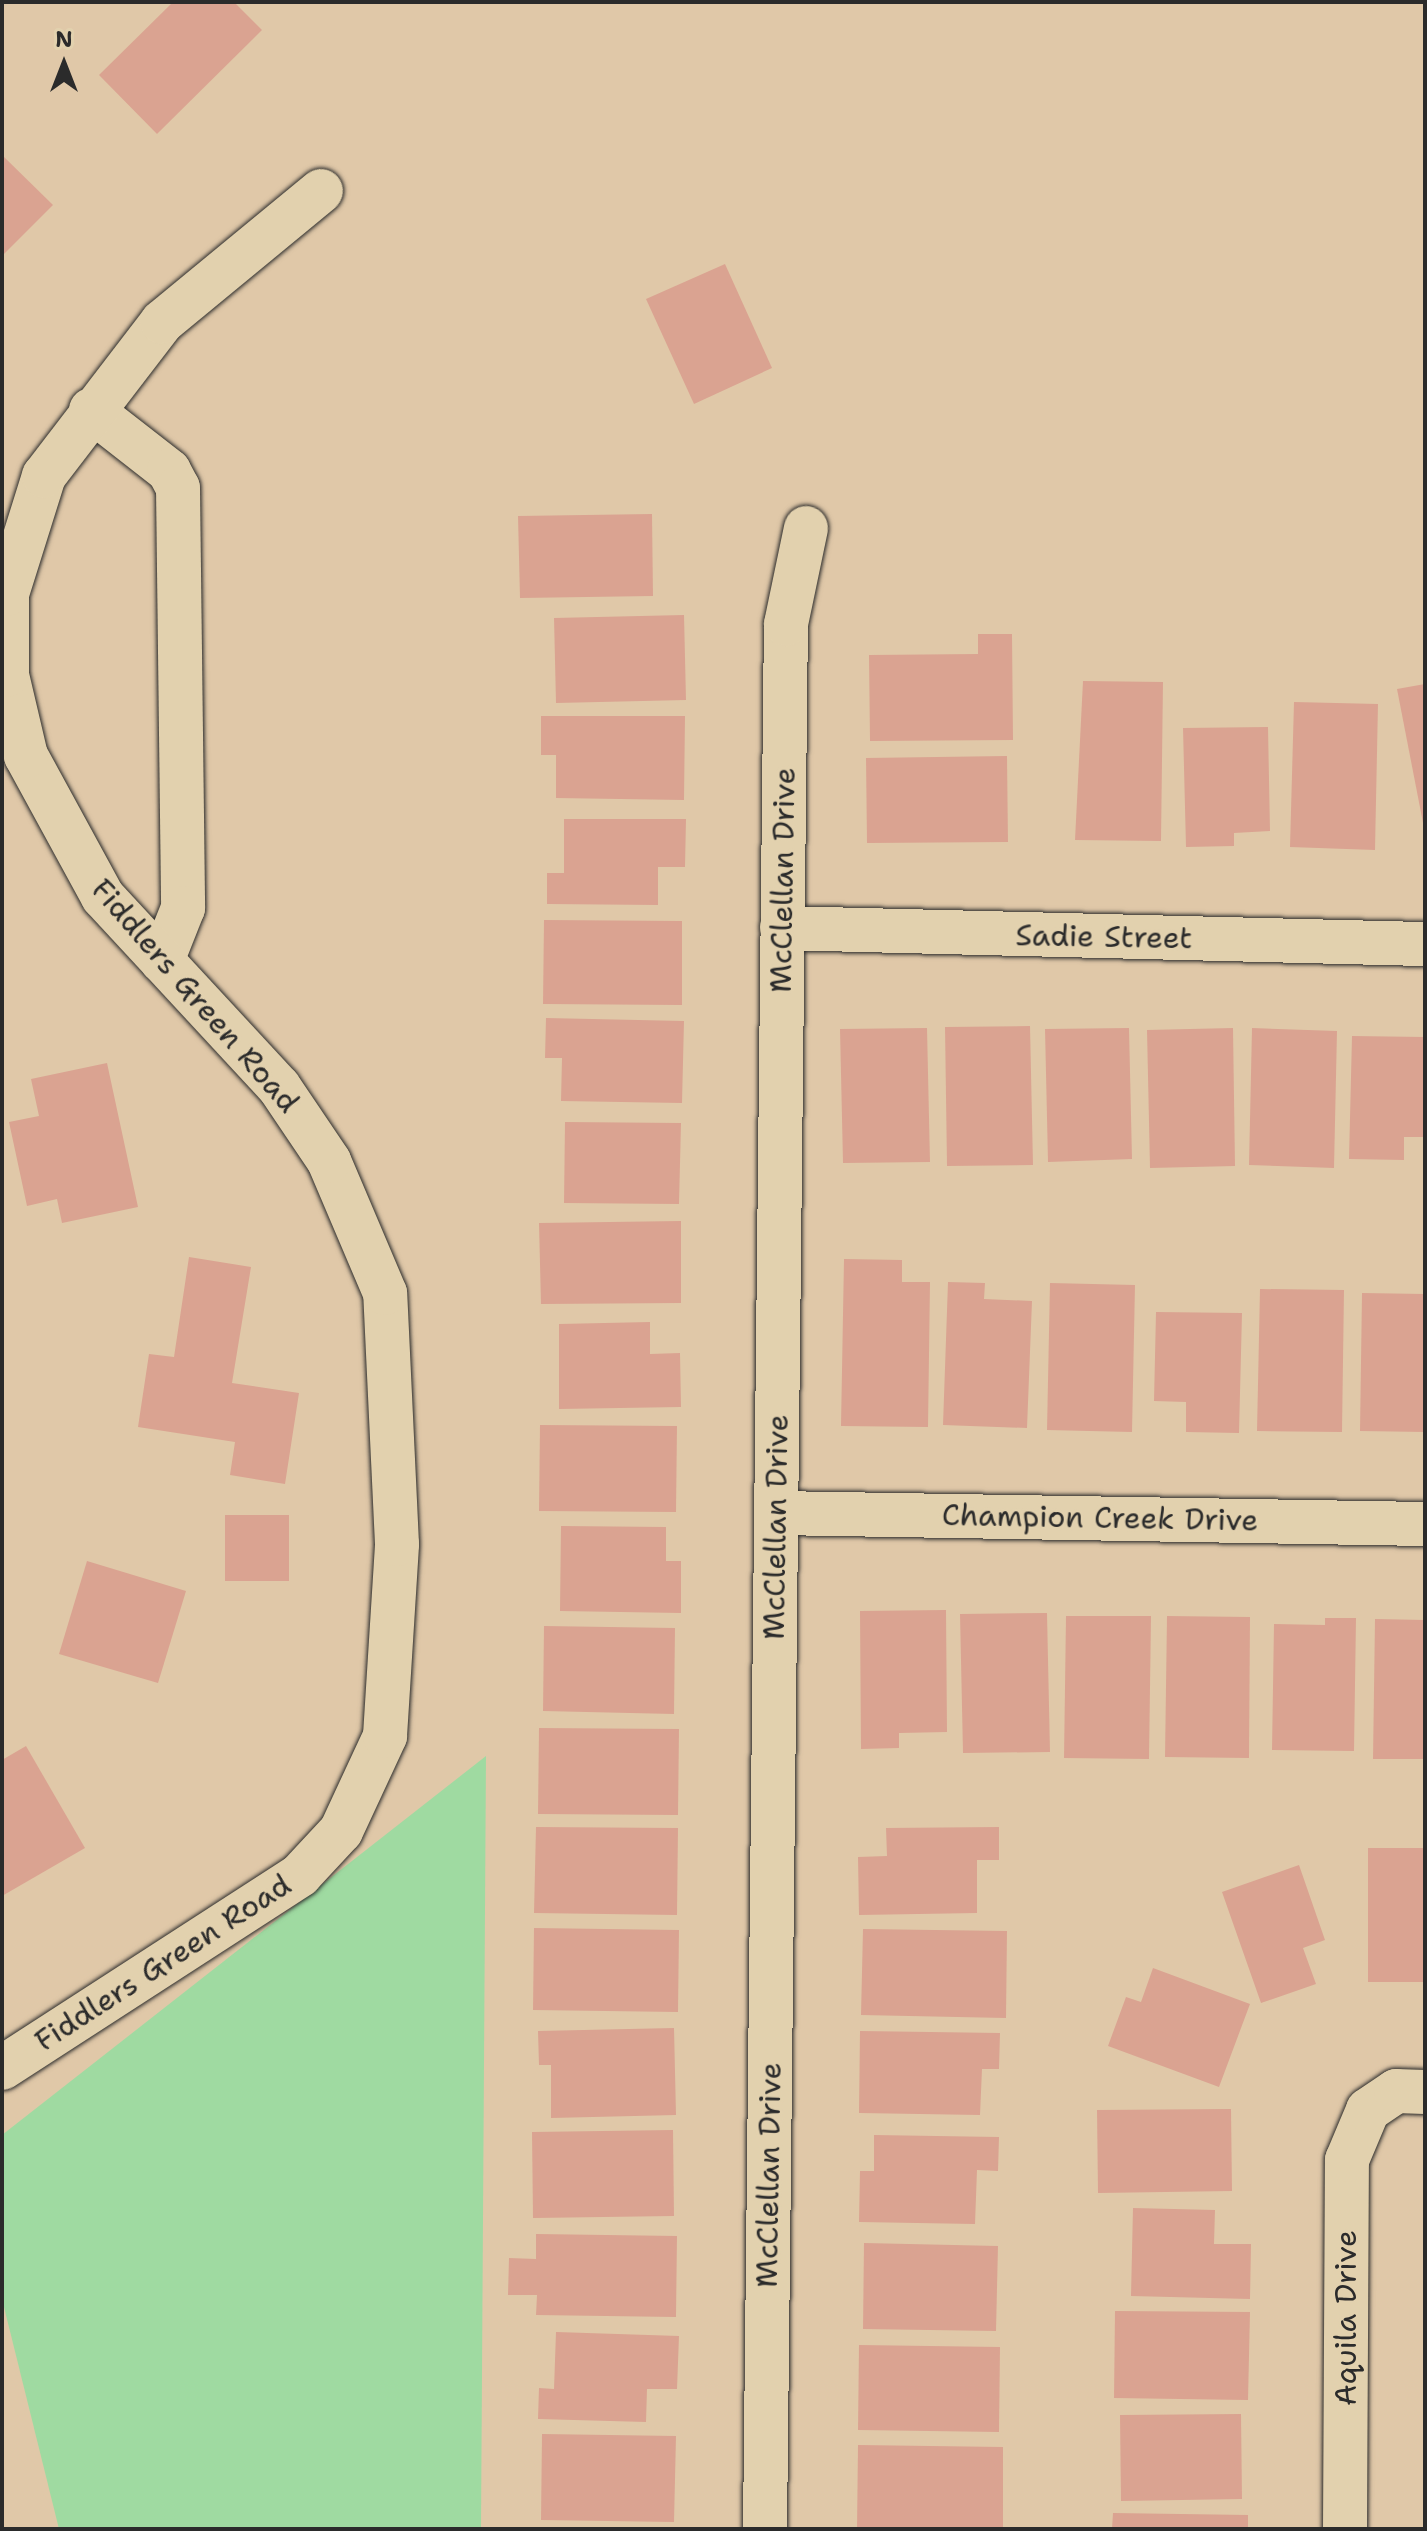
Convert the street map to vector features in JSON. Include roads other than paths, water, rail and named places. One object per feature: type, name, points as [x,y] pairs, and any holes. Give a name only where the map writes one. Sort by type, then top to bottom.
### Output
[{"type":"street","name":"Fiddlers Green Road","points":[[2,2068],[300,1875],[341,1831],[385,1736],[397,1544],[385,1293],[329,1161],[279,1087],[103,897],[26,756],[7,675],[7,594],[39,491],[91,410],[162,322],[321,191]]},
{"type":"street","points":[[91,410],[169,471],[178,488],[183,908],[162,961]]},
{"type":"street","name":"McClellan Drive","points":[[765,2529],[786,624],[806,528]]},
{"type":"street","name":"Sadie Street","points":[[782,928],[1425,944]]},
{"type":"street","name":"Champion Creek Drive","points":[[776,1513],[1425,1524]]},
{"type":"street","name":"Aquila Drive","points":[[1345,2529],[1347,2160],[1368,2110],[1396,2091],[1425,2092]]}]
